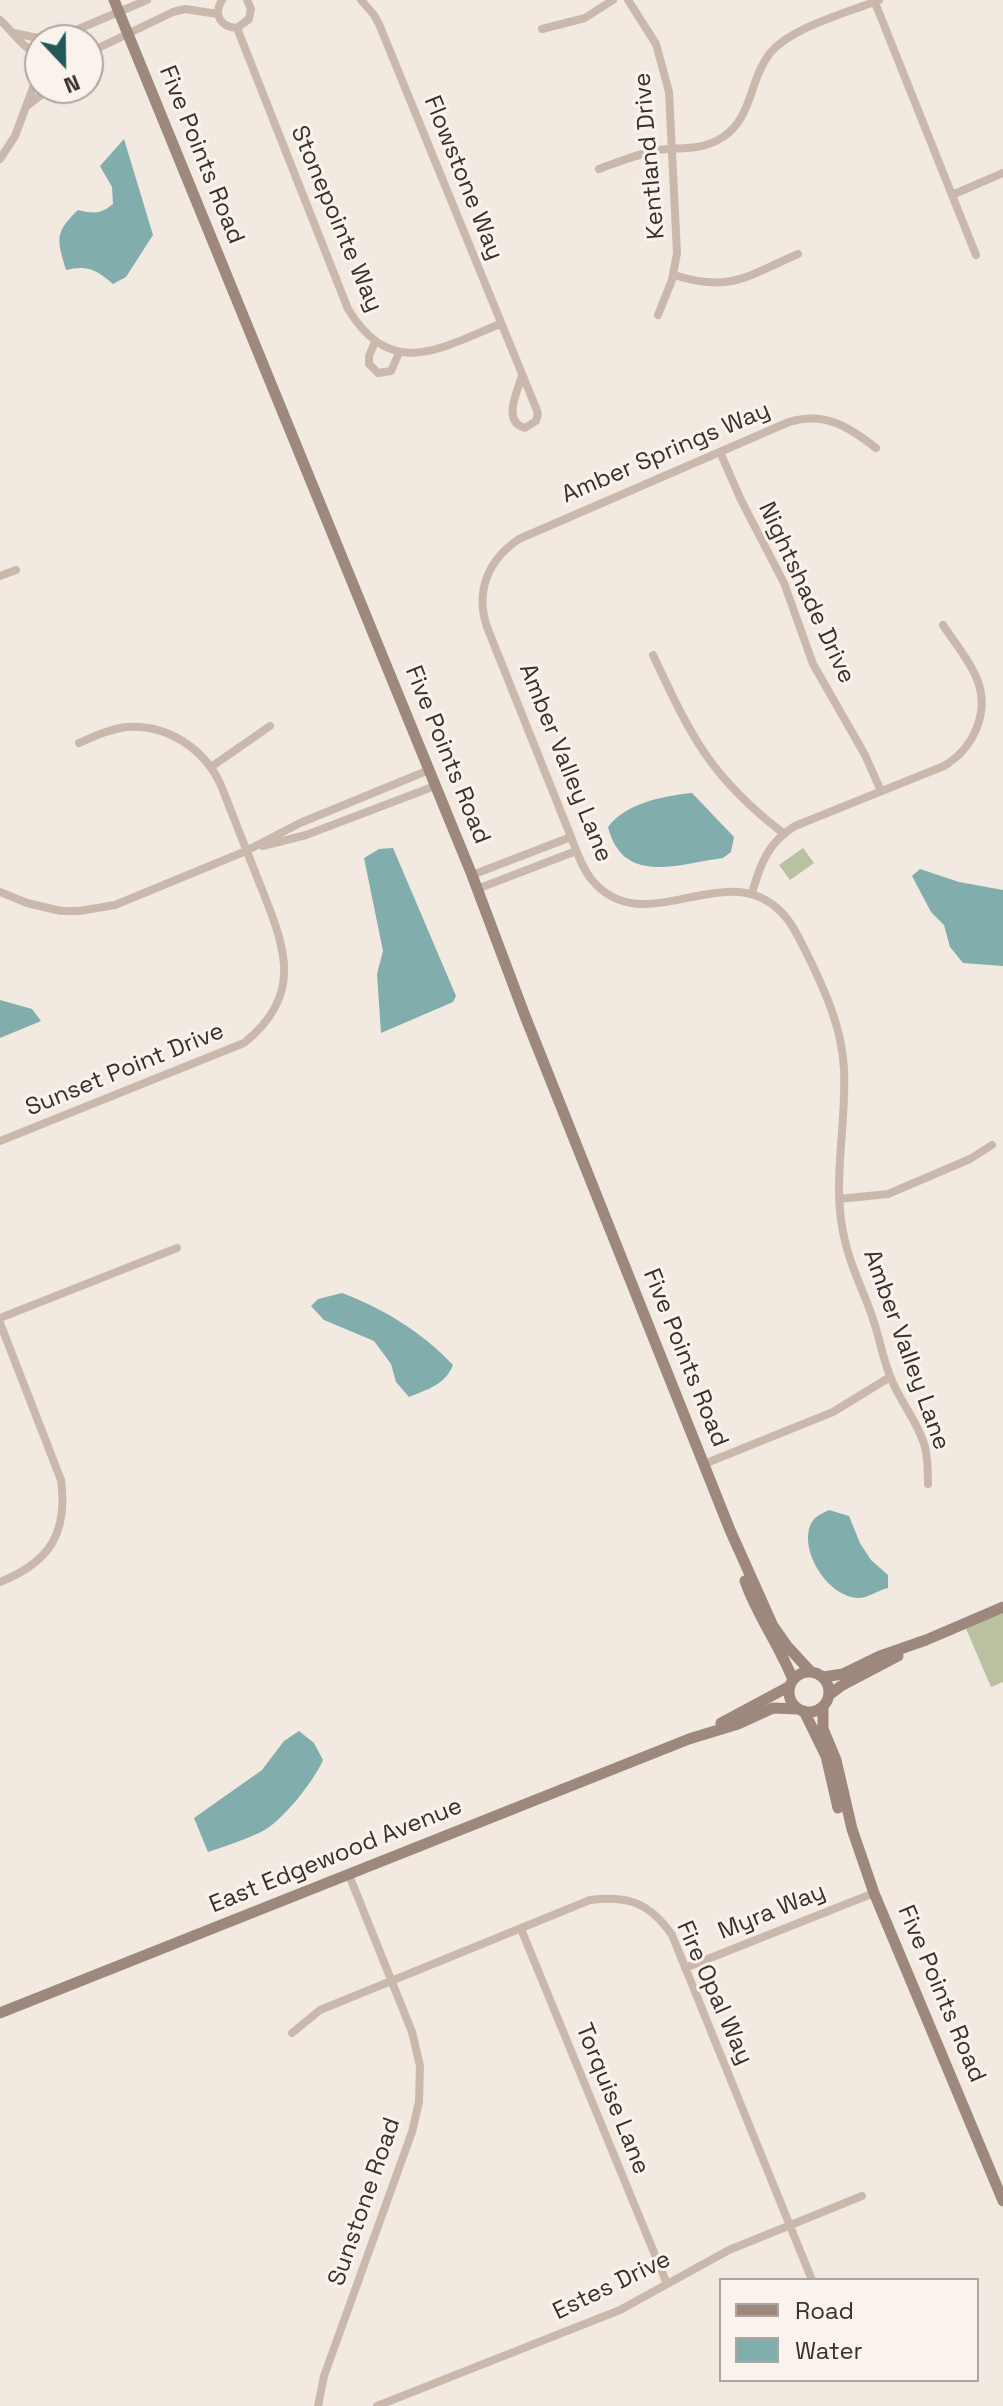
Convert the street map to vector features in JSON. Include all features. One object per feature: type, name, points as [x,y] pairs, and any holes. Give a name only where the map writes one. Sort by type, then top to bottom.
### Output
[{"type":"street","points":[[14,33],[57,38],[116,6],[147,0]]},
{"type":"street","points":[[222,0],[218,14],[226,27],[237,28],[249,19],[252,1]]},
{"type":"street","name":"Flowstone Way","points":[[361,0],[379,24],[538,414],[531,426],[525,428],[513,420],[512,411],[522,376]]},
{"type":"street","points":[[542,29],[585,18],[613,0]]},
{"type":"street","name":"Kentland Drive","points":[[628,0],[649,31],[662,61],[669,92],[678,239],[674,275],[658,315]]},
{"type":"street","points":[[599,169],[644,153],[705,146],[731,131],[746,111],[766,59],[788,37],[876,1],[976,255]]},
{"type":"street","name":"Five Points Road","points":[[116,6],[472,875],[730,1530]]},
{"type":"street","points":[[104,45],[158,17],[185,9],[218,14]]},
{"type":"street","points":[[0,20],[24,47]]},
{"type":"street","name":"Stonepointe Way","points":[[237,28],[241,45],[348,309],[359,328],[375,342],[399,353],[418,354],[438,350],[500,324]]},
{"type":"street","points":[[0,159],[15,136],[27,104]]},
{"type":"street","points":[[25,109],[31,104]]},
{"type":"street","points":[[952,195],[1003,173]]},
{"type":"street","points":[[674,275],[708,284],[725,283],[798,254]]},
{"type":"street","points":[[375,342],[369,364],[378,373],[391,371],[399,353]]},
{"type":"street","name":"Amber Springs Way","points":[[486,577],[501,553],[519,539],[789,422],[812,418],[843,424],[876,448]]},
{"type":"street","name":"Nightshade Drive","points":[[720,452],[784,583],[813,664],[865,755],[881,791]]},
{"type":"street","points":[[0,576],[16,570]]},
{"type":"street","name":"Amber Valley Lane","points":[[486,577],[482,597],[485,623],[576,851],[600,889],[630,904],[650,905],[726,890],[752,893],[771,902],[789,920],[821,984],[836,1022],[844,1078],[839,1199],[846,1246],[873,1318],[890,1377],[924,1444],[928,1484]]},
{"type":"street","points":[[752,893],[766,853],[783,833],[949,763],[965,749],[976,732],[982,705],[979,684],[943,625]]},
{"type":"street","points":[[653,655],[689,731],[713,767],[741,799],[783,833]]},
{"type":"street","points":[[79,743],[110,730],[147,728],[181,739],[211,767],[270,726]]},
{"type":"street","name":"Sunset Point Drive","points":[[0,1141],[231,1050],[266,1024],[280,999],[285,952],[220,783],[211,767]]},
{"type":"street","points":[[0,892],[27,903],[61,911],[115,905],[429,770]]},
{"type":"street","points":[[246,851],[306,835],[435,786]]},
{"type":"street","points":[[472,875],[571,837]]},
{"type":"street","points":[[477,889],[576,851]]},
{"type":"street","points":[[839,1199],[888,1194],[970,1159],[992,1145]]},
{"type":"street","points":[[0,1582],[35,1564],[50,1548],[59,1531],[64,1504],[61,1480],[0,1321],[177,1248]]},
{"type":"street","points":[[704,1464],[833,1412],[890,1377]]},
{"type":"street","points":[[730,1530],[773,1626],[811,1672],[823,1677],[829,1695]]},
{"type":"street","points":[[730,1530],[760,1619],[783,1655],[792,1683],[790,1699],[801,1710],[826,1756],[846,1833],[874,1893]]},
{"type":"street","points":[[823,1677],[843,1674],[1003,1607]]},
{"type":"street","points":[[874,1893],[852,1829],[836,1760],[823,1729],[823,1707],[829,1695],[926,1640]]},
{"type":"street","points":[[792,1683],[798,1675],[811,1672]]},
{"type":"street","name":"East Edgewood Avenue","points":[[0,2013],[689,1739],[756,1706],[792,1683]]},
{"type":"street","points":[[801,1710],[823,1707]]},
{"type":"street","name":"East Edgewood Avenue","points":[[689,1739],[738,1724],[773,1708],[801,1710]]},
{"type":"street","name":"Sunstone Road","points":[[318,2406],[324,2376],[412,2132],[419,2102],[420,2066],[412,2032],[349,1875]]},
{"type":"street","name":"Five Points Road","points":[[874,1893],[1003,2201]]},
{"type":"street","name":"Myra Way","points":[[685,1968],[874,1893]]},
{"type":"street","name":"Fire Opal Way","points":[[292,2033],[320,2010],[590,1900],[611,1897],[634,1901],[654,1912],[672,1935],[811,2278]]},
{"type":"street","name":"Torquise Lane","points":[[521,1929],[667,2284]]},
{"type":"street","name":"Estes Drive","points":[[377,2406],[620,2310],[719,2255],[862,2196]]},
{"type":"green space","points":[[803,848],[814,863],[790,880],[779,865]]},
{"type":"green space","points":[[1003,1607],[1003,1682],[991,1687],[964,1624]]},
{"type":"water","points":[[124,139],[153,235],[126,277],[113,284],[91,270],[66,270],[60,237],[65,225],[78,210],[97,212],[113,204],[112,187],[100,166]]},
{"type":"water","points":[[692,793],[734,837],[731,852],[723,858],[654,867],[626,858],[615,846],[608,827],[625,812],[657,799]]},
{"type":"water","points":[[393,848],[456,996],[453,1002],[381,1033],[377,974],[383,951],[364,858],[379,849]]},
{"type":"water","points":[[920,869],[959,882],[1003,890],[1003,966],[963,963],[950,947],[944,925],[931,912],[912,876]]},
{"type":"water","points":[[0,1000],[32,1009],[41,1021],[0,1038]]},
{"type":"water","points":[[342,1293],[373,1306],[415,1332],[453,1365],[450,1372],[435,1386],[409,1397],[396,1382],[391,1364],[374,1341],[324,1320],[311,1306],[318,1299]]},
{"type":"water","points":[[829,1510],[849,1516],[871,1560],[888,1575],[888,1588],[862,1598],[847,1596],[819,1572],[808,1537],[813,1520]]},
{"type":"water","points":[[299,1731],[314,1743],[323,1760],[305,1789],[269,1827],[208,1852],[194,1818],[262,1770],[284,1741]]}]
